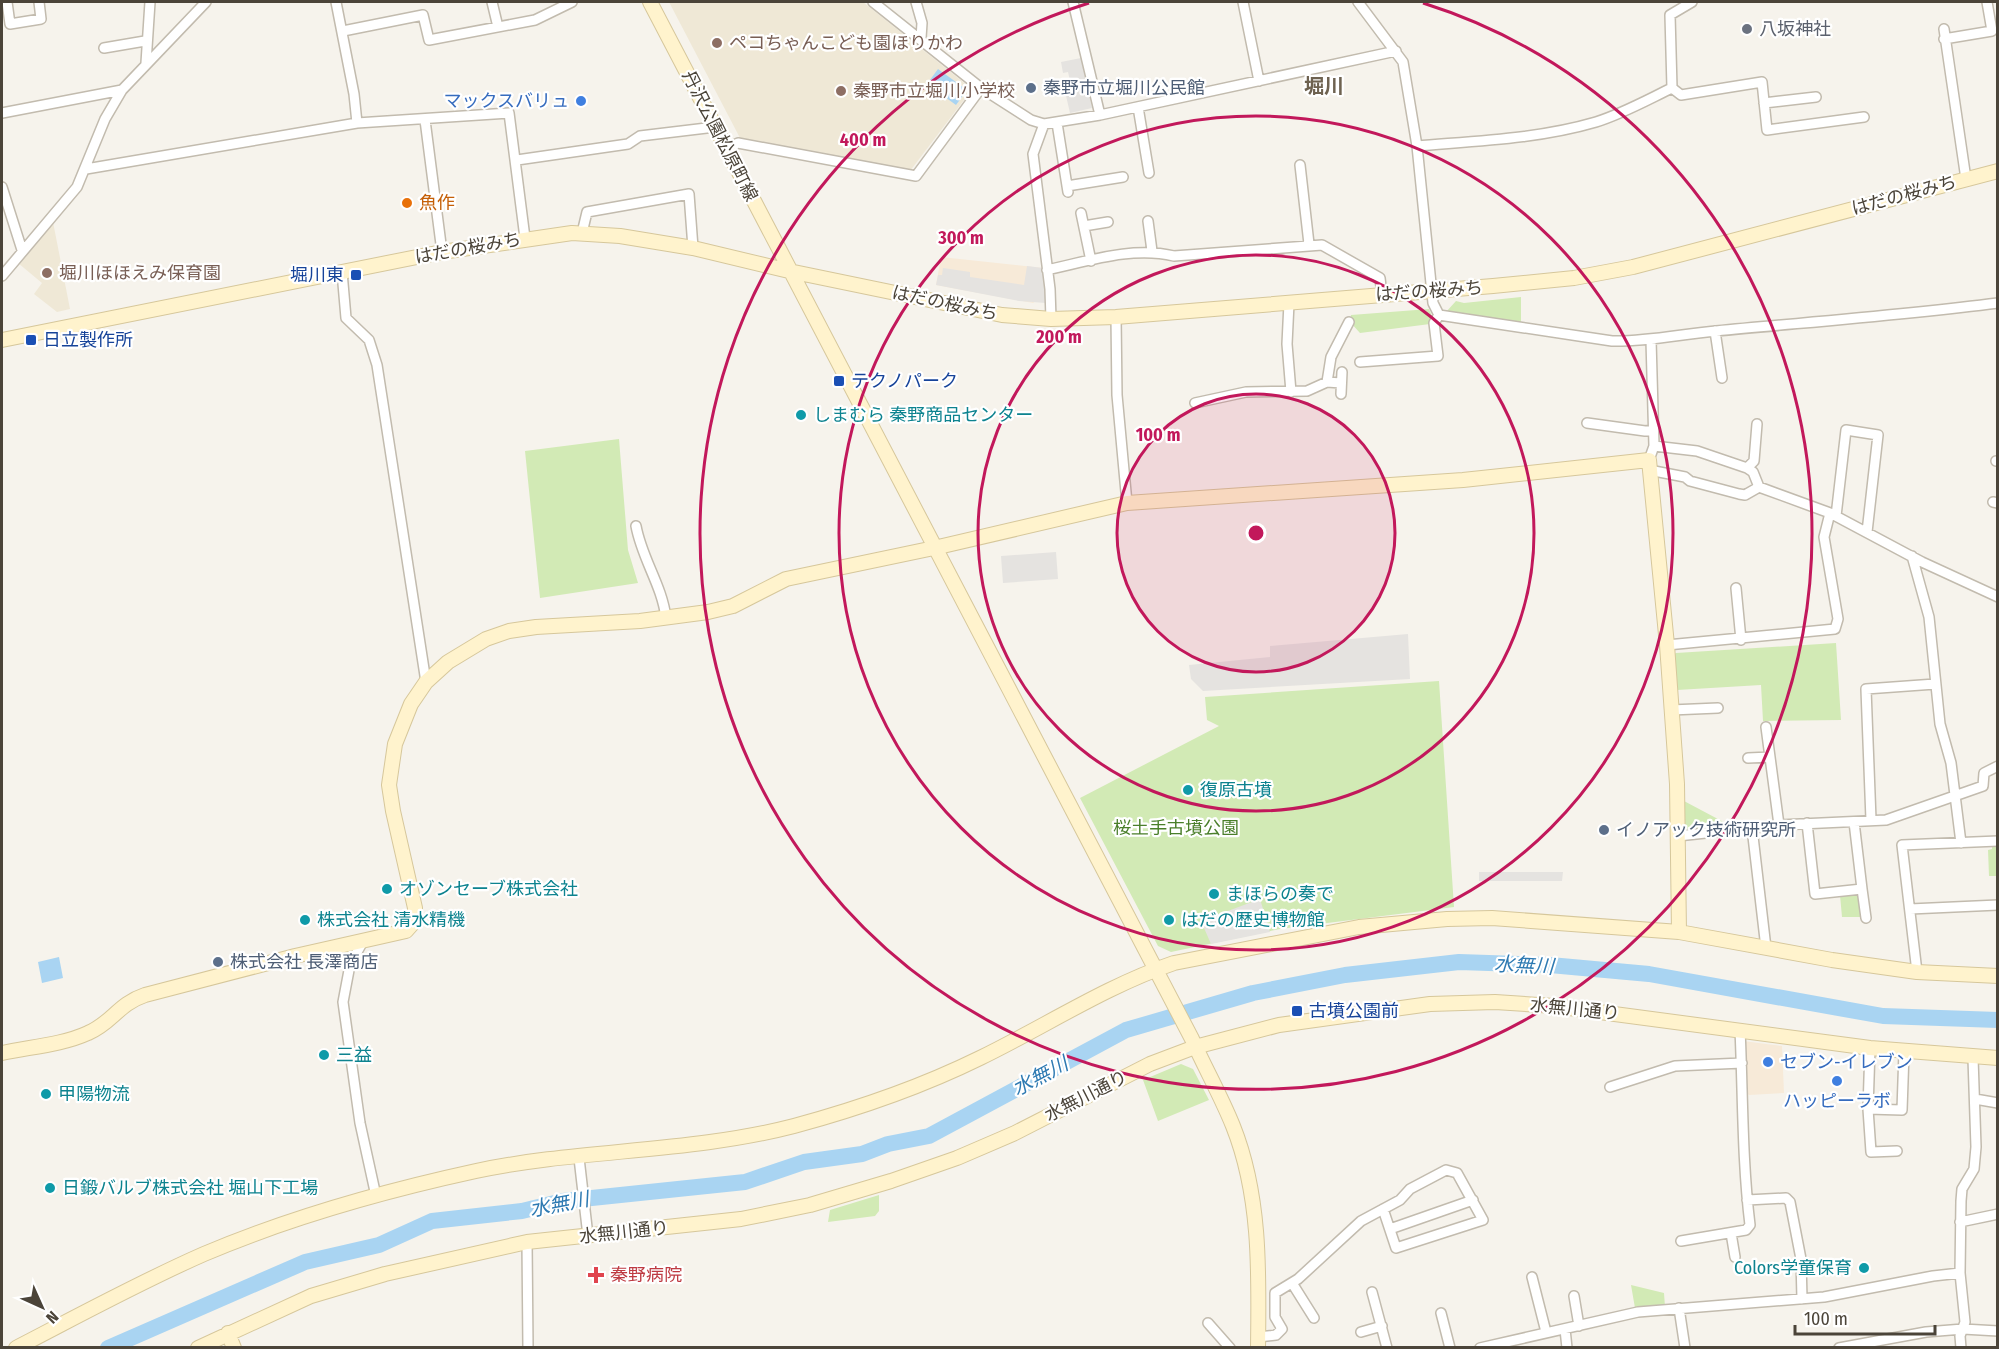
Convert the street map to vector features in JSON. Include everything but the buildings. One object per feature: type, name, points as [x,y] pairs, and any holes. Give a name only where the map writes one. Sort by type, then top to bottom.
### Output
[{"type":"street","points":[[7,2],[10,24],[41,19],[39,2]]},
{"type":"street","points":[[146,63],[145,41],[150,2]]},
{"type":"street","points":[[2,276],[22,249],[77,187],[105,119],[122,90],[206,2]]},
{"type":"street","points":[[336,2],[343,31],[357,123]]},
{"type":"street","points":[[492,2],[498,27]]},
{"type":"street","points":[[343,31],[423,15],[429,40],[535,20],[570,2]]},
{"type":"street","name":"丹沢公園松原町線","points":[[650,2],[1194,1043],[1233,1126],[1249,1177],[1255,1217],[1258,1342]]},
{"type":"street","points":[[873,2],[981,88],[1031,120],[1044,124],[1100,115],[1396,51]]},
{"type":"street","points":[[916,2],[922,23],[921,38]]},
{"type":"street","points":[[1073,2],[1100,115]]},
{"type":"street","points":[[1243,2],[1259,81]]},
{"type":"street","points":[[1358,2],[1403,62],[1417,146],[1433,303],[1439,315]]},
{"type":"street","points":[[1672,88],[1670,15],[1690,2]]},
{"type":"street","points":[[1966,179],[1944,34],[1992,32],[1987,2]]},
{"type":"street","points":[[104,48],[117,42],[145,41]]},
{"type":"street","points":[[1672,88],[1681,95],[1762,82],[1767,130],[1864,117]]},
{"type":"street","points":[[726,149],[738,143],[916,176],[981,88]]},
{"type":"street","points":[[1417,146],[1542,133],[1577,126],[1617,114],[1672,88]]},
{"type":"street","points":[[2,113],[122,90]]},
{"type":"street","points":[[1764,103],[1816,97]]},
{"type":"street","points":[[1138,107],[1149,173]]},
{"type":"street","points":[[86,169],[357,123],[509,113],[517,160],[525,238]]},
{"type":"street","points":[[425,120],[442,252]]},
{"type":"street","points":[[1057,123],[1068,189],[1109,175],[1123,177]]},
{"type":"street","points":[[1044,124],[1033,154],[1051,319]]},
{"type":"street","points":[[517,160],[628,144],[640,136],[715,127]]},
{"type":"street","points":[[1300,165],[1309,244]]},
{"type":"street","name":"はだの桜みち","points":[[2,340],[442,252],[525,238],[582,233],[693,248],[789,271],[1002,315],[1051,319],[1116,317],[1535,283],[1634,267],[1998,171]]},
{"type":"street","points":[[2,187],[22,249]]},
{"type":"street","points":[[582,233],[587,212],[689,194],[693,248]]},
{"type":"street","points":[[1081,213],[1091,261]]},
{"type":"street","points":[[1148,221],[1152,251]]},
{"type":"street","points":[[1084,226],[1108,222]]},
{"type":"street","points":[[1047,270],[1152,251],[1174,256],[1231,253],[1309,244],[1322,245],[1380,278],[1382,295]]},
{"type":"street","points":[[342,272],[346,318],[369,340],[377,365],[426,682]]},
{"type":"street","points":[[1289,303],[1287,344],[1291,392]]},
{"type":"street","points":[[1439,315],[1612,341],[1651,340],[1715,331],[1904,315],[1998,303]]},
{"type":"street","points":[[1360,362],[1438,356],[1434,323],[1439,315]]},
{"type":"street","points":[[1116,317],[1118,395],[1127,503]]},
{"type":"street","points":[[1327,382],[1331,357],[1349,322]]},
{"type":"street","points":[[1715,331],[1722,378]]},
{"type":"street","points":[[1651,340],[1654,446],[1649,465],[1667,645],[1678,836],[1679,932]]},
{"type":"street","points":[[1341,394],[1342,372]]},
{"type":"street","points":[[1195,403],[1246,392],[1307,391],[1327,382],[1341,383]]},
{"type":"street","points":[[1587,423],[1645,431],[1653,430]]},
{"type":"street","points":[[1748,468],[1755,460],[1757,424]]},
{"type":"street","points":[[1667,645],[1741,640],[1835,629],[1838,619],[1824,537],[1833,515],[1846,430],[1878,435],[1867,532]]},
{"type":"street","points":[[1654,446],[1697,451],[1748,468],[1753,472],[1759,487],[1833,515],[1998,597]]},
{"type":"street","points":[[2,1053],[86,1035],[104,1025],[128,1001],[145,995],[295,956],[401,934],[414,922],[415,908],[389,785],[395,744],[402,724],[426,682],[466,649],[509,631],[666,618],[733,606],[786,579],[934,548],[1127,503],[1649,465],[1690,481],[1739,494],[1745,495],[1759,487]]},
{"type":"street","points":[[636,526],[640,548],[660,586],[666,618]]},
{"type":"street","points":[[1912,556],[1929,617],[1935,684],[1961,843]]},
{"type":"street","points":[[1736,588],[1741,640]]},
{"type":"street","points":[[1871,820],[1866,690],[1935,684]]},
{"type":"street","points":[[1671,710],[1718,708]]},
{"type":"street","points":[[1766,727],[1773,742],[1770,757],[1779,825]]},
{"type":"street","points":[[1748,758],[1770,757]]},
{"type":"street","points":[[1678,836],[1779,825],[1886,820],[1912,813],[1983,786],[1984,773],[1998,766]]},
{"type":"street","points":[[1854,822],[1866,918]]},
{"type":"street","points":[[1807,823],[1815,894],[1862,889]]},
{"type":"street","points":[[1752,828],[1766,948]]},
{"type":"street","points":[[1917,972],[1902,846],[1998,842]]},
{"type":"street","points":[[1910,909],[1998,905]]},
{"type":"street","points":[[16,1347],[205,1254],[271,1228],[376,1196],[478,1171],[580,1164],[791,1127],[862,1106],[976,1060],[1154,970],[1174,963],[1359,927],[1447,919],[1540,920],[1679,932],[1917,972],[1998,976]]},
{"type":"street","points":[[362,943],[350,965],[343,1002],[360,1123],[376,1196]]},
{"type":"street","name":"水無川通り","points":[[198,1347],[332,1290],[385,1274],[587,1230],[741,1219],[810,1204],[891,1181],[957,1158],[1005,1137],[1102,1086],[1194,1043],[1280,1025],[1430,1004],[1554,1006],[1904,1052],[1998,1058]]},
{"type":"street","points":[[1681,1241],[1746,1230],[1750,1225],[1743,1176],[1740,1029]]},
{"type":"street","points":[[1870,1048],[1868,1109],[1871,1152],[1898,1151]]},
{"type":"street","points":[[1868,1109],[1902,1110],[1904,1052]]},
{"type":"street","points":[[1961,1347],[1960,1336],[1963,1329],[1960,1273],[1962,1189],[1974,1168],[1976,1147],[1973,1058]]},
{"type":"street","points":[[1610,1087],[1675,1066],[1742,1063]]},
{"type":"street","points":[[1975,1099],[1998,1103]]},
{"type":"street","points":[[580,1164],[587,1230]]},
{"type":"street","points":[[1258,1342],[1280,1333],[1281,1325],[1275,1317],[1275,1293],[1292,1283],[1361,1221],[1383,1209],[1400,1200],[1410,1189],[1446,1170],[1457,1173],[1483,1220],[1396,1248],[1383,1209]]},
{"type":"street","points":[[1747,1200],[1786,1198],[1790,1202],[1801,1259],[1802,1299]]},
{"type":"street","points":[[1390,1229],[1473,1200]]},
{"type":"street","points":[[1960,1222],[1998,1214]]},
{"type":"street","points":[[1731,1233],[1735,1257]]},
{"type":"street","points":[[1694,1239],[1696,1250]]},
{"type":"street","points":[[527,1242],[528,1347]]},
{"type":"street","points":[[1480,1347],[1638,1312],[1802,1299],[1960,1273]]},
{"type":"street","points":[[1532,1277],[1546,1332]]},
{"type":"street","points":[[1292,1283],[1314,1318]]},
{"type":"street","points":[[1372,1292],[1387,1347]]},
{"type":"street","points":[[1574,1296],[1580,1326]]},
{"type":"street","points":[[1679,1308],[1685,1347]]},
{"type":"street","points":[[1441,1313],[1450,1347]]},
{"type":"street","points":[[1208,1323],[1230,1347]]},
{"type":"street","points":[[1361,1332],[1382,1326]]},
{"type":"street","points":[[1564,1329],[1568,1347]]},
{"type":"street","points":[[1839,1347],[1886,1344],[1963,1329],[1998,1331]]},
{"type":"street","points":[[228,1333],[234,1347]]},
{"type":"shaded area","name":"秦野市立堀川小学校","points":[[669,2],[863,2],[968,86],[967,96],[910,171],[740,138]]},
{"type":"shaded area","points":[[1081,58],[1092,108],[1070,113],[1064,87],[1071,85],[1068,72],[1063,73],[1061,62]]},
{"type":"shaded area","name":"堀川ほほえみ保育園","points":[[53,222],[70,309],[57,312],[34,294],[42,283],[18,263]]},
{"type":"shaded area","points":[[941,257],[1043,268],[1048,294],[1033,303],[936,285]]},
{"type":"shaded area","points":[[1027,266],[1043,268],[1048,294],[1046,303],[1019,301],[936,285],[938,275],[942,275],[943,268],[970,272],[970,277],[1024,285]]},
{"type":"shaded area","points":[[1056,552],[1058,579],[1003,583],[1001,556]]},
{"type":"shaded area","points":[[1408,634],[1410,679],[1203,691],[1191,679],[1189,665],[1270,657],[1270,646]]},
{"type":"shaded area","points":[[1479,872],[1563,872],[1562,881],[1479,881]]},
{"type":"shaded area","points":[[1260,899],[1270,932],[1211,944],[1201,921]]},
{"type":"shaded area","points":[[1743,1041],[1782,1046],[1784,1093],[1749,1095],[1745,1092]]},
{"type":"green space","points":[[1521,297],[1521,325],[1446,312],[1456,301],[1464,303]]},
{"type":"green space","points":[[1429,309],[1433,319],[1430,324],[1360,333],[1350,322],[1351,315]]},
{"type":"green space","points":[[619,439],[628,550],[638,583],[540,598],[525,451]]},
{"type":"green space","points":[[1836,643],[1841,720],[1763,721],[1761,685],[1677,690],[1673,655],[1676,653]]},
{"type":"green space","name":"桜土手古墳公園","points":[[1439,681],[1454,907],[1280,929],[1171,952],[1158,946],[1080,798],[1219,726],[1207,720],[1205,697]]},
{"type":"green space","points":[[1684,801],[1733,827],[1688,832],[1685,829]]},
{"type":"green space","points":[[1992,846],[1997,846],[1997,876],[1989,876],[1988,850],[1992,849]]},
{"type":"green space","points":[[1856,893],[1861,896],[1863,917],[1842,917],[1840,895]]},
{"type":"green space","points":[[1181,1064],[1193,1069],[1209,1100],[1158,1121],[1143,1080]]},
{"type":"green space","points":[[879,1195],[879,1211],[875,1216],[828,1222],[830,1210]]},
{"type":"green space","points":[[1631,1285],[1664,1293],[1665,1307],[1635,1308]]},
{"type":"water","points":[[938,69],[967,90],[956,105],[927,84]]},
{"type":"water","points":[[59,957],[63,978],[42,983],[38,962]]},
{"type":"waterway","name":"水無川","points":[[108,1348],[305,1262],[379,1245],[432,1221],[522,1211],[563,1201],[745,1182],[804,1162],[862,1154],[888,1144],[929,1136],[1126,1030],[1253,993],[1345,975],[1459,962],[1550,965],[1649,974],[1883,1016],[1998,1020]]},
{"type":"place","name":"八坂神社","points":[[1747,29]]},
{"type":"place","name":"ペコちゃんこども園ほりかわ","points":[[717,43]]},
{"type":"place","name":"秦野市立堀川公民館","points":[[1031,88]]},
{"type":"place","name":"秦野市立堀川小学校","points":[[841,91]]},
{"type":"place","name":"マックスバリュ","points":[[581,101]]},
{"type":"place","name":"魚作","points":[[407,203]]},
{"type":"place","name":"堀川ほほえみ保育園","points":[[47,273]]},
{"type":"place","name":"堀川東","points":[[356,275]]},
{"type":"place","name":"日立製作所","points":[[31,340]]},
{"type":"place","name":"テクノパーク","points":[[839,381]]},
{"type":"place","name":"しまむら 秦野商品センター","points":[[801,415]]},
{"type":"place","name":"復原古墳","points":[[1188,790]]},
{"type":"place","name":"イノアック技術研究所","points":[[1604,830]]},
{"type":"place","name":"オゾンセーブ株式会社","points":[[387,889]]},
{"type":"place","name":"まほらの奏で","points":[[1214,894]]},
{"type":"place","name":"株式会社 清水精機","points":[[305,920]]},
{"type":"place","name":"はだの歴史博物館","points":[[1169,920]]},
{"type":"place","name":"株式会社 長澤商店","points":[[218,962]]},
{"type":"place","name":"古墳公園前","points":[[1297,1011]]},
{"type":"place","name":"三益","points":[[324,1055]]},
{"type":"place","name":"セブン-イレブン","points":[[1768,1062]]},
{"type":"place","name":"ハッピーラボ","points":[[1837,1081]]},
{"type":"place","name":"甲陽物流","points":[[46,1094]]},
{"type":"place","name":"日鍛バルブ株式会社 堀山下工場","points":[[50,1188]]},
{"type":"place","name":"Colors学童保育","points":[[1864,1268]]},
{"type":"place","name":"秦野病院","points":[[596,1275]]},
{"type":"district","name":"堀川","points":[[1324,86]]}]
